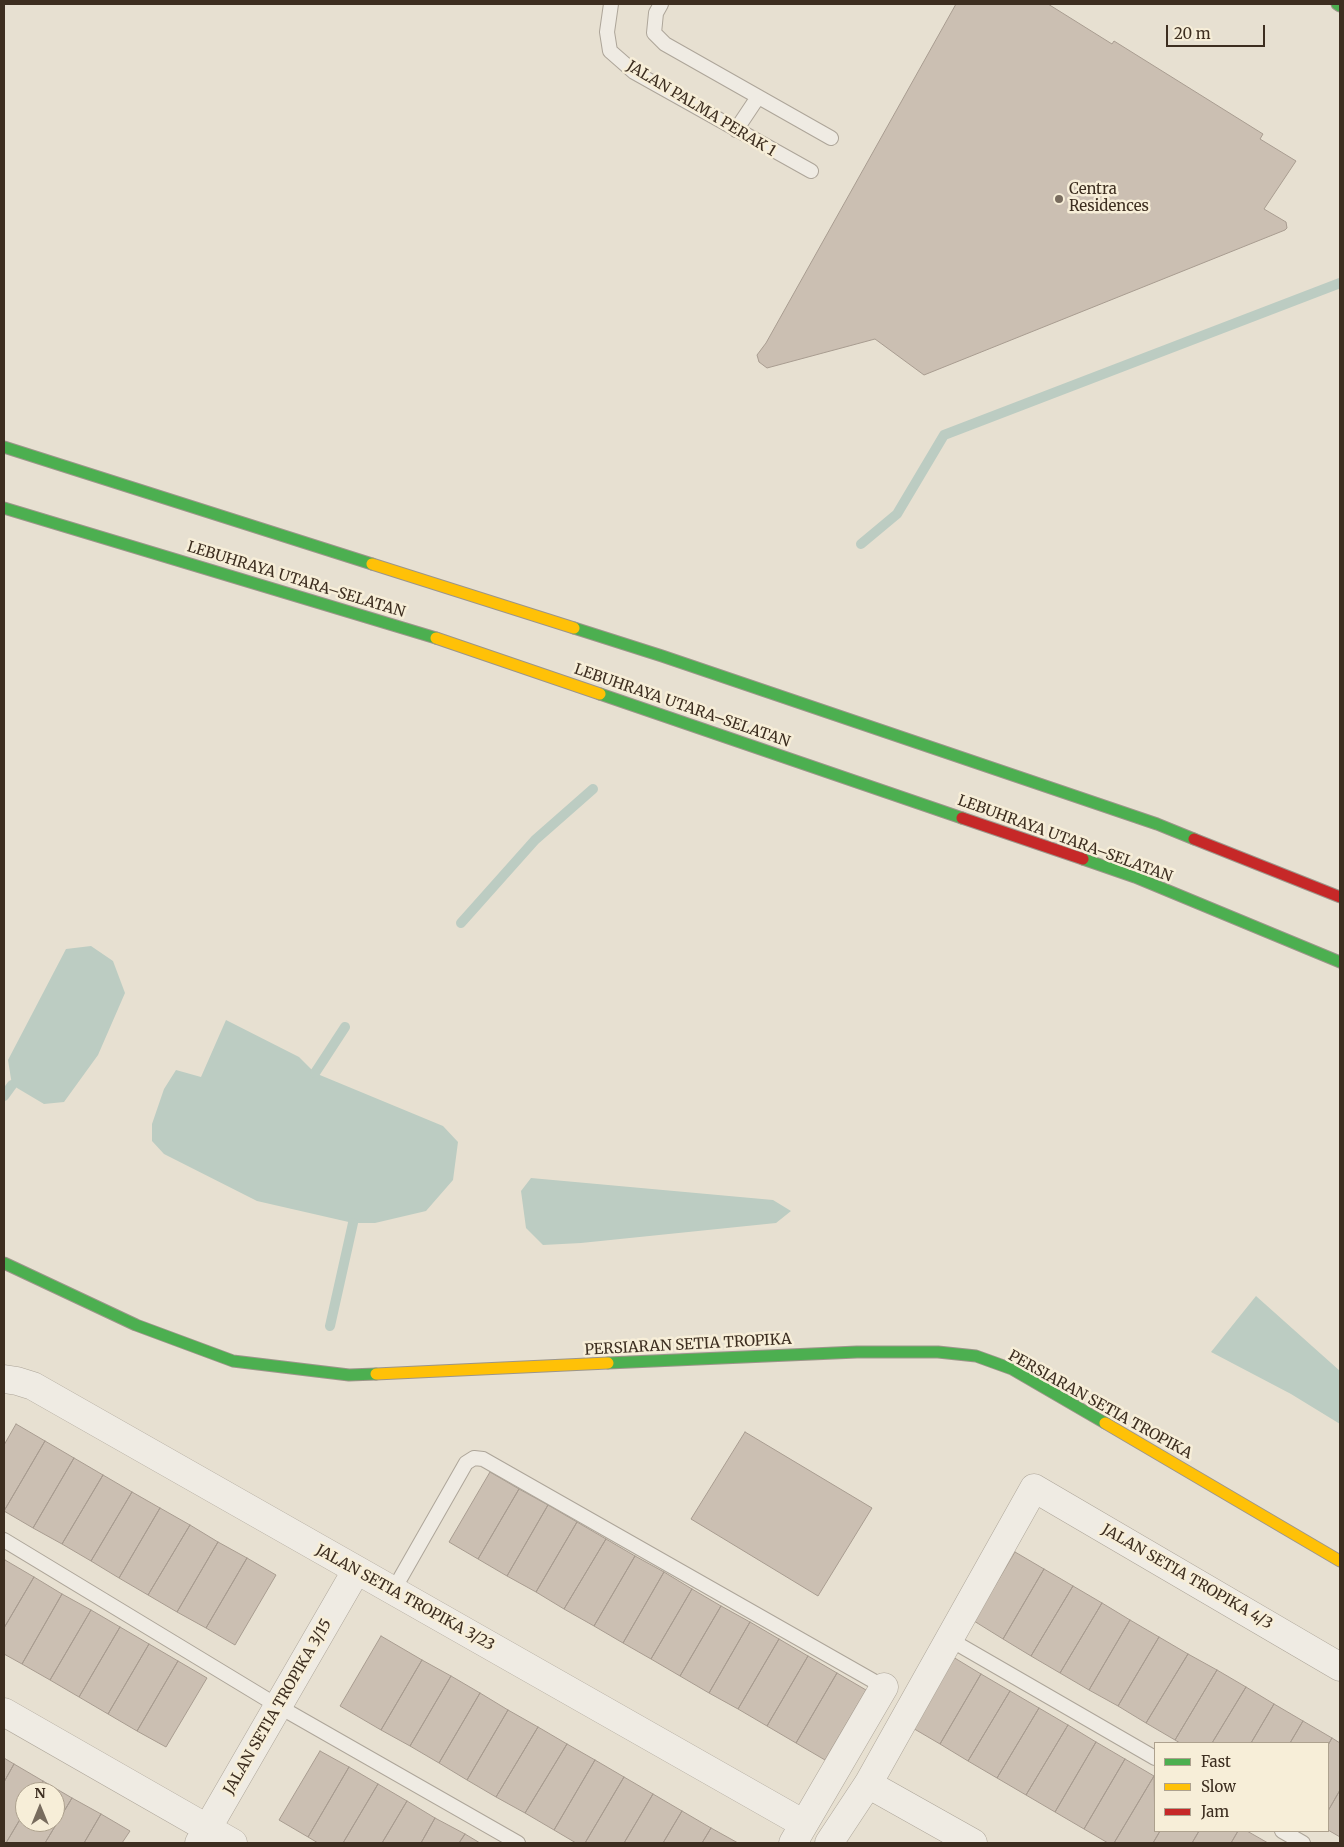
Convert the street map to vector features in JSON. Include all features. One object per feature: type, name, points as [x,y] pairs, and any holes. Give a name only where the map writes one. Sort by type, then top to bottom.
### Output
[{"type":"main road","points":[[4,448],[671,659],[1157,824],[1340,898]]},
{"type":"main road","name":"LEBUHRAYA UTARA–SELATAN","points":[[4,508],[454,644],[1135,877],[1340,962]]},
{"type":"main road","name":"PERSIARAN SETIA TROPIKA","points":[[4,1263],[136,1325],[234,1361],[349,1375],[857,1352],[938,1352],[976,1356],[1012,1369],[1340,1560]]},
{"type":"street","name":"JALAN SETIA TROPIKA 3/23","points":[[4,1379],[32,1386],[393,1591],[799,1834]]},
{"type":"street","name":"JALAN SETIA TROPIKA 4/3","points":[[949,1639],[1034,1488],[1340,1667]]},
{"type":"street","name":"JALAN SETIA TROPIKA 3/15","points":[[203,1836],[356,1571]]},
{"type":"street","points":[[830,1843],[868,1784],[949,1639]]},
{"type":"street","points":[[799,1834],[884,1687]]},
{"type":"street","points":[[4,1712],[203,1836],[233,1843]]},
{"type":"street","points":[[868,1784],[973,1843]]},
{"type":"lane","name":"JALAN PALMA PERAK 1","points":[[611,4],[607,32],[610,51],[634,72],[811,172]]},
{"type":"lane","points":[[661,4],[656,13],[654,34],[666,44],[831,138]]},
{"type":"lane","points":[[736,130],[758,97]]},
{"type":"lane","points":[[393,1591],[466,1463],[474,1458],[483,1459],[884,1687]]},
{"type":"lane","points":[[4,1540],[278,1706],[518,1843]]},
{"type":"lane","points":[[949,1639],[1154,1757]]},
{"type":"lane","points":[[1284,1832],[1304,1843]]},
{"type":"shaded area","points":[[91,946],[113,961],[125,993],[98,1055],[64,1102],[44,1104],[12,1085],[8,1060],[66,949]]},
{"type":"shaded area","points":[[226,1020],[299,1057],[315,1073],[443,1126],[458,1142],[453,1180],[426,1211],[375,1223],[353,1223],[257,1201],[164,1154],[152,1141],[152,1124],[164,1089],[176,1070],[201,1077]]},
{"type":"shaded area","points":[[531,1178],[773,1200],[791,1211],[776,1223],[581,1243],[543,1245],[526,1228],[521,1191]]},
{"type":"shaded area","points":[[1256,1296],[1340,1371],[1340,1424],[1291,1394],[1211,1352]]},
{"type":"building","name":"Centra Residences","points":[[956,4],[1048,4],[1112,44],[1114,41],[1263,134],[1260,139],[1296,161],[1264,209],[1286,222],[1287,228],[924,375],[875,339],[767,368],[759,362],[757,355],[766,343]]},
{"type":"building","points":[[16,1424],[45,1441],[4,1511],[4,1445]]},
{"type":"building","points":[[745,1432],[872,1508],[818,1596],[691,1519]]},
{"type":"building","points":[[45,1441],[74,1458],[33,1528],[4,1511]]},
{"type":"building","points":[[74,1458],[103,1475],[62,1544],[33,1528]]},
{"type":"building","points":[[490,1472],[519,1489],[478,1559],[449,1542]]},
{"type":"building","points":[[103,1475],[132,1492],[91,1561],[62,1544]]},
{"type":"building","points":[[519,1489],[548,1505],[507,1576],[478,1559]]},
{"type":"building","points":[[132,1492],[160,1508],[119,1578],[91,1561]]},
{"type":"building","points":[[548,1505],[577,1522],[536,1592],[507,1576]]},
{"type":"building","points":[[160,1508],[190,1525],[148,1595],[119,1578]]},
{"type":"building","points":[[577,1522],[606,1539],[564,1609],[536,1592]]},
{"type":"building","points":[[190,1525],[218,1542],[177,1612],[148,1595]]},
{"type":"building","points":[[606,1539],[635,1556],[594,1626],[564,1609]]},
{"type":"building","points":[[218,1542],[247,1558],[206,1628],[177,1612]]},
{"type":"building","points":[[1015,1552],[1044,1569],[1003,1639],[974,1621]]},
{"type":"building","points":[[635,1556],[664,1572],[623,1643],[594,1626]]},
{"type":"building","points":[[247,1558],[276,1575],[235,1645],[206,1628]]},
{"type":"building","points":[[5,1560],[34,1577],[4,1628],[4,1562]]},
{"type":"building","points":[[1044,1569],[1073,1586],[1031,1656],[1003,1639]]},
{"type":"building","points":[[664,1572],[692,1589],[651,1659],[623,1643]]},
{"type":"building","points":[[34,1577],[62,1594],[22,1664],[4,1654],[4,1628]]},
{"type":"building","points":[[1073,1586],[1102,1603],[1060,1673],[1031,1656]]},
{"type":"building","points":[[692,1589],[721,1606],[680,1676],[651,1659]]},
{"type":"building","points":[[62,1594],[91,1610],[50,1680],[22,1664]]},
{"type":"building","points":[[1102,1603],[1130,1620],[1089,1690],[1060,1673]]},
{"type":"building","points":[[721,1606],[750,1622],[709,1693],[680,1676]]},
{"type":"building","points":[[91,1610],[120,1627],[79,1697],[50,1680]]},
{"type":"building","points":[[1130,1620],[1159,1637],[1118,1706],[1089,1690]]},
{"type":"building","points":[[750,1622],[779,1639],[738,1709],[709,1693]]},
{"type":"building","points":[[120,1627],[149,1644],[108,1714],[79,1697]]},
{"type":"building","points":[[381,1636],[422,1660],[381,1730],[340,1706]]},
{"type":"building","points":[[1159,1637],[1188,1654],[1146,1723],[1118,1706]]},
{"type":"building","points":[[779,1639],[808,1656],[767,1726],[738,1709]]},
{"type":"building","points":[[149,1644],[178,1661],[137,1731],[108,1714]]},
{"type":"building","points":[[1188,1654],[1217,1670],[1175,1740],[1146,1723]]},
{"type":"building","points":[[808,1656],[837,1673],[796,1743],[767,1726]]},
{"type":"building","points":[[953,1657],[981,1674],[940,1744],[911,1727]]},
{"type":"building","points":[[422,1660],[451,1676],[410,1746],[381,1730]]},
{"type":"building","points":[[178,1661],[207,1678],[166,1747],[137,1731]]},
{"type":"building","points":[[1217,1670],[1246,1687],[1213,1742],[1178,1742],[1175,1740]]},
{"type":"building","points":[[837,1673],[866,1690],[825,1760],[796,1743]]},
{"type":"building","points":[[981,1674],[1010,1691],[968,1761],[940,1744]]},
{"type":"building","points":[[451,1676],[480,1693],[439,1763],[410,1746]]},
{"type":"building","points":[[1246,1687],[1274,1704],[1252,1742],[1213,1742]]},
{"type":"building","points":[[1010,1691],[1039,1708],[997,1778],[968,1761]]},
{"type":"building","points":[[480,1693],[508,1710],[467,1780],[439,1763]]},
{"type":"building","points":[[1274,1704],[1303,1721],[1291,1742],[1252,1742]]},
{"type":"building","points":[[1039,1708],[1068,1725],[1026,1795],[997,1778]]},
{"type":"building","points":[[508,1710],[538,1727],[496,1797],[467,1780]]},
{"type":"building","points":[[1303,1721],[1332,1738],[1329,1743],[1291,1742]]},
{"type":"building","points":[[1068,1725],[1096,1742],[1055,1812],[1026,1795]]},
{"type":"building","points":[[538,1727],[567,1744],[525,1813],[496,1797]]},
{"type":"building","points":[[1332,1738],[1340,1743],[1340,1790],[1329,1809],[1329,1743]]},
{"type":"building","points":[[1096,1742],[1125,1759],[1084,1829],[1055,1812]]},
{"type":"building","points":[[567,1744],[595,1760],[554,1830],[525,1813]]},
{"type":"building","points":[[320,1751],[349,1767],[308,1837],[279,1820]]},
{"type":"building","points":[[4,1758],[14,1764],[4,1782]]},
{"type":"building","points":[[1125,1759],[1154,1776],[1114,1843],[1108,1843],[1084,1829]]},
{"type":"building","points":[[595,1760],[624,1777],[585,1843],[576,1843],[554,1830]]},
{"type":"building","points":[[14,1764],[43,1781],[15,1782],[15,1828],[6,1843],[4,1843],[4,1782]]},
{"type":"building","points":[[349,1767],[378,1784],[343,1843],[318,1843],[308,1837]]},
{"type":"building","points":[[1154,1776],[1154,1832],[1159,1832],[1153,1843],[1114,1843]]},
{"type":"building","points":[[624,1777],[653,1794],[624,1843],[585,1843]]},
{"type":"building","points":[[378,1784],[407,1801],[382,1843],[343,1843]]},
{"type":"building","points":[[1340,1790],[1340,1837],[1329,1831],[1329,1809]]},
{"type":"building","points":[[65,1794],[72,1798],[65,1810]]},
{"type":"building","points":[[653,1794],[682,1811],[663,1843],[624,1843]]},
{"type":"building","points":[[72,1798],[101,1814],[84,1843],[45,1843],[52,1832],[65,1832],[65,1810]]},
{"type":"building","points":[[407,1801],[435,1818],[421,1843],[382,1843]]},
{"type":"building","points":[[682,1811],[711,1828],[702,1843],[663,1843]]},
{"type":"building","points":[[101,1814],[130,1831],[122,1843],[84,1843]]},
{"type":"building","points":[[435,1818],[465,1834],[459,1843],[421,1843]]},
{"type":"building","points":[[15,1828],[15,1832],[52,1832],[45,1843],[6,1843]]},
{"type":"building","points":[[711,1828],[738,1843],[702,1843]]},
{"type":"building","points":[[1159,1832],[1198,1832],[1192,1843],[1153,1843]]},
{"type":"building","points":[[1198,1832],[1237,1832],[1231,1843],[1192,1843]]},
{"type":"building","points":[[1237,1832],[1249,1832],[1268,1843],[1231,1843]]},
{"type":"building","points":[[465,1834],[480,1843],[459,1843]]},
{"type":"waterway","points":[[861,544],[897,514],[944,435],[1340,283]]},
{"type":"waterway","points":[[461,923],[535,840],[593,789]]},
{"type":"waterway","points":[[315,1073],[345,1027]]},
{"type":"waterway","points":[[4,1096],[12,1085]]},
{"type":"waterway","points":[[330,1326],[353,1223]]},
{"type":"traffic: fast","points":[[4,447],[372,564]]},
{"type":"traffic: fast","points":[[4,508],[436,638]]},
{"type":"traffic: fast","points":[[574,628],[662,656],[1157,824],[1194,839]]},
{"type":"traffic: fast","points":[[600,694],[962,818]]},
{"type":"traffic: fast","points":[[1083,859],[1135,877],[1340,962]]},
{"type":"traffic: fast","points":[[4,1263],[136,1325],[233,1361],[349,1375],[376,1374]]},
{"type":"traffic: fast","points":[[608,1363],[857,1352],[938,1352],[976,1356],[1012,1369],[1105,1423]]},
{"type":"traffic: slow","points":[[372,564],[574,628]]},
{"type":"traffic: slow","points":[[436,638],[600,694]]},
{"type":"traffic: slow","points":[[376,1374],[608,1363]]},
{"type":"traffic: slow","points":[[1105,1423],[1340,1561]]},
{"type":"traffic: jam","points":[[962,818],[1083,859]]},
{"type":"traffic: jam","points":[[1194,839],[1340,897]]},
{"type":"place","name":"Centra Residences","points":[[1059,199]]}]
